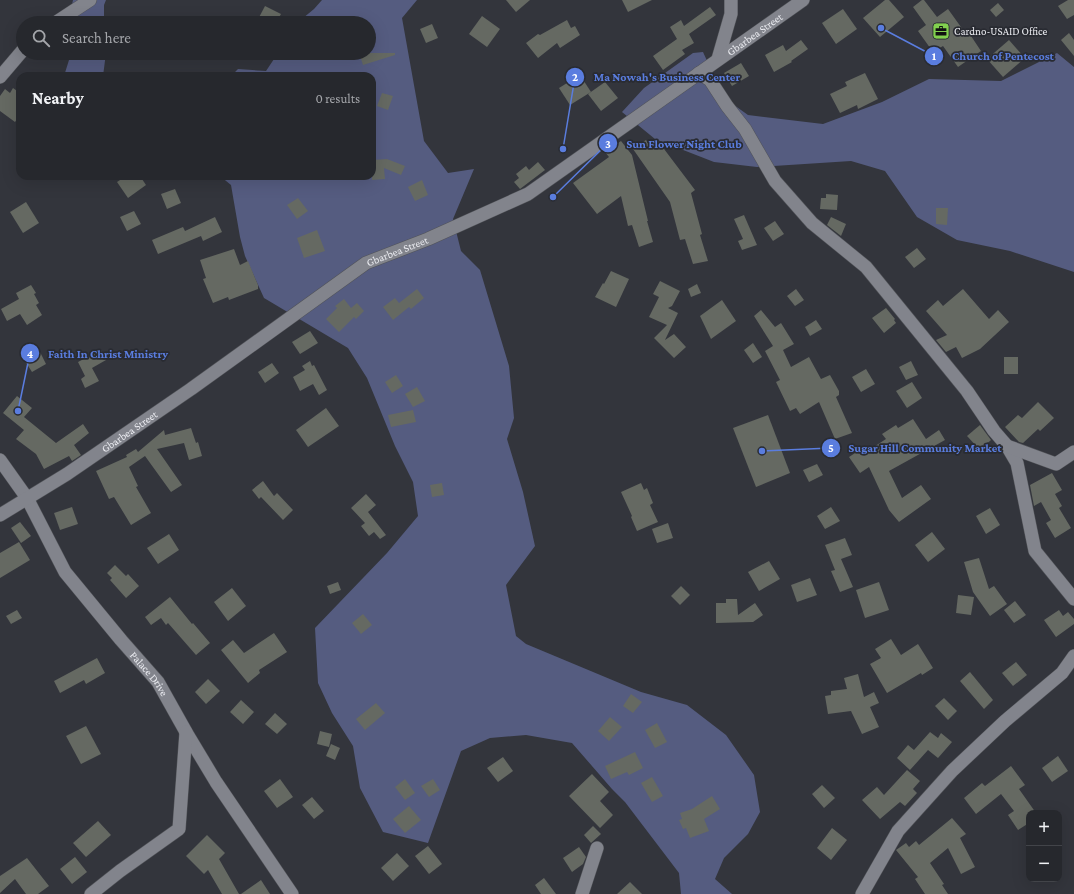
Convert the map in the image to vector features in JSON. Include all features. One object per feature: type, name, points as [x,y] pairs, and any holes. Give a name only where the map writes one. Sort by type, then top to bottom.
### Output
[{"type":"street","points":[[66,16],[90,0]]},
{"type":"street","points":[[718,59],[730,14],[731,0]]},
{"type":"street","name":"Gbarbea Street","points":[[0,515],[66,474],[191,389],[366,263],[428,239],[528,194],[803,0]]},
{"type":"street","points":[[0,77],[16,58]]},
{"type":"street","points":[[699,73],[710,80],[727,106],[745,129],[775,181],[812,223],[866,267],[966,391],[994,431],[1007,446],[1017,463],[1035,551],[1074,599]]},
{"type":"street","points":[[1007,446],[1056,464],[1074,452]]},
{"type":"street","name":"Palace Drive","points":[[0,460],[27,498],[65,572],[158,682],[216,782],[292,894]]},
{"type":"street","points":[[862,894],[898,831],[952,770],[1005,721],[1062,673],[1074,656]]},
{"type":"street","points":[[91,894],[120,871],[179,829],[186,732]]},
{"type":"street","points":[[582,894],[597,848]]},
{"type":"shaded area","points":[[73,0],[106,0],[104,5],[104,16],[70,16]]},
{"type":"shaded area","points":[[322,0],[417,0],[402,18],[424,141],[448,173],[474,169],[453,219],[461,251],[480,270],[509,366],[514,418],[507,439],[523,492],[535,546],[506,585],[516,636],[526,644],[641,692],[687,705],[726,735],[754,775],[760,812],[748,834],[724,858],[715,879],[732,894],[681,894],[679,873],[625,802],[572,743],[526,735],[490,738],[461,751],[428,843],[383,832],[360,788],[353,746],[332,713],[318,683],[315,628],[387,553],[418,516],[413,482],[395,446],[367,378],[348,348],[264,298],[245,256],[240,237],[231,185],[225,180],[376,180],[376,72],[235,72],[238,69],[266,71],[273,60],[376,60],[376,16],[306,16]]},
{"type":"shaded area","points":[[703,52],[714,76],[720,95],[748,115],[823,124],[882,102],[929,79],[1001,81],[1057,53],[1074,67],[1074,272],[1010,251],[957,240],[917,217],[885,171],[851,161],[757,167],[714,162],[655,139],[622,112],[644,88],[693,53]]},
{"type":"shaded area","points":[[69,60],[105,60],[104,72],[65,72]]},
{"type":"building","points":[[506,0],[530,0],[516,12]]},
{"type":"building","points":[[622,0],[652,0],[628,12]]},
{"type":"building","points":[[885,0],[889,0],[904,17],[880,37],[863,18]]},
{"type":"building","points":[[924,0],[937,17],[948,9],[966,34],[969,33],[981,51],[958,67],[943,46],[933,52],[918,31],[926,25],[913,7]]},
{"type":"building","points":[[1068,0],[1074,0],[1074,15],[1067,19],[1058,6]]},
{"type":"building","points":[[998,3],[1004,10],[996,17],[990,10]]},
{"type":"building","points":[[265,6],[281,14],[280,16],[260,16]]},
{"type":"building","points":[[710,7],[716,15],[689,34],[694,43],[682,50],[685,54],[663,70],[653,56],[677,39],[670,27],[681,20],[684,26]]},
{"type":"building","points":[[843,9],[857,29],[836,44],[822,23]]},
{"type":"building","points":[[482,16],[500,29],[487,47],[469,34]]},
{"type":"building","points":[[567,20],[571,28],[575,26],[580,35],[560,48],[557,43],[538,58],[526,43],[538,34],[540,35]]},
{"type":"building","points":[[432,24],[438,38],[426,43],[420,29]]},
{"type":"building","points":[[1069,33],[1074,40],[1074,56],[1061,40]]},
{"type":"building","points":[[801,40],[808,49],[791,61],[792,62],[774,72],[765,55],[783,45],[786,51]]},
{"type":"building","points":[[1009,40],[1025,58],[1003,77],[987,59]]},
{"type":"building","points":[[376,53],[395,53],[395,55],[363,65],[361,60],[376,60]]},
{"type":"building","points":[[741,63],[749,76],[732,86],[724,73]]},
{"type":"building","points":[[865,73],[878,99],[858,109],[857,105],[840,113],[830,94],[847,86],[845,82]]},
{"type":"building","points":[[580,75],[591,92],[570,105],[559,88]]},
{"type":"building","points":[[605,82],[618,98],[601,111],[588,94]]},
{"type":"building","points":[[13,88],[16,90],[15,122],[0,111],[0,96],[5,89],[10,93]]},
{"type":"building","points":[[382,93],[393,96],[388,110],[377,106]]},
{"type":"building","points":[[646,140],[650,147],[658,141],[695,190],[691,193],[702,234],[700,235],[708,261],[693,264],[685,239],[680,240],[670,202],[633,149]]},
{"type":"building","points":[[621,141],[632,155],[653,242],[639,247],[632,225],[628,226],[621,196],[597,214],[573,183],[609,157],[605,152]]},
{"type":"building","points":[[387,159],[405,166],[401,175],[384,168],[385,179],[376,180],[376,160]]},
{"type":"building","points":[[538,162],[545,170],[520,189],[514,182],[519,178],[516,174],[526,166],[529,170]]},
{"type":"building","points":[[120,180],[143,180],[146,185],[128,198],[117,182]]},
{"type":"building","points":[[422,180],[428,195],[415,201],[408,187]]},
{"type":"building","points":[[175,189],[181,203],[167,209],[161,194]]},
{"type":"building","points":[[826,194],[838,195],[837,210],[820,209],[821,198],[826,198]]},
{"type":"building","points":[[298,198],[308,211],[297,219],[287,205]]},
{"type":"building","points":[[26,202],[39,223],[23,233],[10,212]]},
{"type":"building","points":[[936,208],[948,208],[947,225],[936,224]]},
{"type":"building","points":[[134,211],[141,224],[127,231],[120,217]]},
{"type":"building","points":[[744,215],[757,245],[742,250],[738,241],[743,239],[734,219]]},
{"type":"building","points":[[215,217],[222,232],[203,241],[201,236],[158,254],[152,240],[183,227],[185,231]]},
{"type":"building","points":[[831,217],[846,224],[841,236],[827,225]]},
{"type":"building","points":[[775,221],[784,234],[773,241],[764,228]]},
{"type":"building","points":[[317,230],[325,251],[304,258],[297,238]]},
{"type":"building","points":[[917,248],[926,259],[914,268],[905,257]]},
{"type":"building","points":[[234,249],[240,265],[248,261],[258,285],[258,289],[229,300],[228,297],[213,303],[203,279],[206,278],[200,260]]},
{"type":"building","points":[[611,271],[629,279],[616,307],[595,297]]},
{"type":"building","points":[[660,281],[680,291],[672,306],[668,308],[678,313],[665,340],[674,334],[686,347],[674,358],[654,338],[667,325],[649,317],[659,297],[653,294]]},
{"type":"building","points":[[697,284],[701,293],[691,297],[688,289]]},
{"type":"building","points":[[31,285],[36,293],[34,294],[39,303],[36,305],[42,315],[27,325],[20,314],[7,321],[1,309],[19,299],[16,293]]},
{"type":"building","points":[[417,289],[424,298],[411,309],[409,307],[393,320],[383,307],[395,298],[399,303]]},
{"type":"building","points":[[796,289],[804,300],[795,306],[787,296]]},
{"type":"building","points":[[963,289],[989,319],[998,310],[1009,322],[980,349],[962,358],[956,347],[946,352],[936,340],[947,335],[926,311],[938,300],[943,306]]},
{"type":"building","points":[[344,299],[351,308],[357,303],[364,311],[356,319],[354,317],[339,332],[326,319],[337,308],[335,306]]},
{"type":"building","points":[[722,300],[736,321],[711,339],[700,316]]},
{"type":"building","points":[[886,308],[895,319],[894,320],[896,323],[884,333],[872,318]]},
{"type":"building","points":[[761,310],[775,327],[781,323],[794,344],[783,350],[791,367],[809,357],[821,379],[830,375],[839,391],[839,395],[836,397],[852,433],[835,439],[819,402],[800,414],[796,408],[790,411],[776,382],[780,380],[765,351],[773,346],[754,316]]},
{"type":"building","points":[[816,320],[822,329],[810,336],[805,327]]},
{"type":"building","points":[[310,331],[318,343],[300,354],[292,342]]},
{"type":"building","points":[[753,343],[762,357],[753,363],[744,350]]},
{"type":"building","points":[[101,350],[106,360],[92,368],[99,381],[85,388],[81,379],[85,376],[78,362]]},
{"type":"building","points":[[40,352],[46,364],[32,372],[25,361]]},
{"type":"building","points":[[1004,357],[1018,357],[1018,374],[1004,374]]},
{"type":"building","points":[[310,361],[312,366],[314,365],[327,390],[319,395],[313,384],[300,391],[293,377],[305,370],[302,366]]},
{"type":"building","points":[[911,361],[918,375],[906,380],[899,367]]},
{"type":"building","points":[[272,363],[279,373],[265,383],[258,372]]},
{"type":"building","points":[[866,369],[875,384],[861,392],[852,377]]},
{"type":"building","points":[[396,375],[403,386],[392,393],[385,382]]},
{"type":"building","points":[[912,382],[922,398],[907,408],[896,391]]},
{"type":"building","points":[[417,387],[425,401],[413,407],[405,394]]},
{"type":"building","points":[[17,396],[32,408],[24,417],[56,443],[83,424],[89,433],[74,445],[81,455],[72,461],[69,456],[44,469],[36,454],[16,439],[24,430],[3,413]]},
{"type":"building","points":[[1038,402],[1054,418],[1040,431],[1038,429],[1023,443],[1019,442],[1005,427],[1018,415],[1022,418]]},
{"type":"building","points":[[326,408],[339,426],[308,447],[296,430]]},
{"type":"building","points":[[413,410],[416,422],[391,427],[388,415]]},
{"type":"building","points":[[768,415],[790,473],[756,487],[733,428]]},
{"type":"building","points":[[913,419],[926,439],[939,430],[945,440],[889,471],[902,498],[921,485],[931,499],[899,522],[889,510],[869,467],[860,473],[849,457],[866,446],[869,450],[886,439],[882,434],[896,425],[898,428]]},
{"type":"building","points":[[980,425],[991,440],[980,450],[967,436]]},
{"type":"building","points":[[191,428],[196,443],[198,442],[202,456],[189,460],[184,443],[157,449],[182,485],[171,492],[145,456],[129,467],[138,486],[136,487],[151,513],[131,525],[114,497],[109,499],[96,471],[127,457],[126,455],[136,449],[138,452],[164,430],[165,435]]},
{"type":"building","points":[[817,464],[823,475],[809,482],[803,470]]},
{"type":"building","points":[[1052,473],[1062,490],[1055,494],[1062,506],[1059,508],[1071,528],[1055,538],[1046,523],[1051,520],[1041,502],[1034,506],[1030,485]]},
{"type":"building","points":[[263,481],[274,496],[277,493],[293,510],[283,520],[261,497],[259,499],[252,490]]},
{"type":"building","points":[[442,483],[444,495],[432,497],[430,485]]},
{"type":"building","points":[[641,483],[644,490],[647,488],[653,503],[650,505],[658,522],[637,531],[621,492]]},
{"type":"building","points":[[366,494],[376,505],[368,512],[386,535],[380,539],[374,532],[369,536],[361,526],[365,523],[351,508]]},
{"type":"building","points":[[72,507],[78,524],[60,530],[54,513]]},
{"type":"building","points":[[831,507],[840,521],[825,529],[817,516]]},
{"type":"building","points":[[990,508],[1000,525],[986,534],[976,516]]},
{"type":"building","points":[[20,522],[31,536],[21,543],[11,528]]},
{"type":"building","points":[[668,523],[673,538],[657,543],[652,529]]},
{"type":"building","points":[[932,532],[945,549],[928,562],[915,545]]},
{"type":"building","points":[[169,534],[179,550],[158,564],[147,548]]},
{"type":"building","points":[[845,538],[852,555],[841,559],[853,587],[840,592],[831,571],[835,570],[825,545]]},
{"type":"building","points":[[19,542],[30,560],[0,578],[0,553]]},
{"type":"building","points":[[979,558],[989,589],[994,586],[1007,604],[990,616],[973,592],[964,562]]},
{"type":"building","points":[[769,561],[780,579],[759,591],[748,572]]},
{"type":"building","points":[[115,565],[126,576],[128,574],[139,586],[126,598],[110,580],[112,578],[107,573]]},
{"type":"building","points":[[810,578],[817,595],[797,602],[791,585]]},
{"type":"building","points":[[338,582],[341,590],[330,594],[327,586]]},
{"type":"building","points":[[879,582],[889,610],[865,618],[856,590]]},
{"type":"building","points":[[681,586],[690,595],[680,605],[671,596]]},
{"type":"building","points":[[232,588],[246,606],[228,621],[214,602]]},
{"type":"building","points":[[958,595],[974,597],[971,615],[956,613]]},
{"type":"building","points":[[170,597],[210,643],[196,655],[168,623],[166,625],[161,618],[151,625],[145,617]]},
{"type":"building","points":[[726,599],[737,599],[738,615],[755,603],[763,615],[753,622],[716,623],[716,603],[726,603]]},
{"type":"building","points":[[1015,601],[1026,615],[1014,623],[1004,610]]},
{"type":"building","points":[[17,610],[22,618],[11,624],[6,616]]},
{"type":"building","points":[[1059,610],[1063,616],[1068,612],[1074,619],[1074,624],[1056,637],[1044,620]]},
{"type":"building","points":[[363,614],[372,625],[361,634],[352,623]]},
{"type":"building","points":[[274,633],[287,652],[259,670],[260,673],[248,683],[221,650],[233,640],[244,653]]},
{"type":"building","points":[[891,639],[901,655],[918,644],[933,668],[922,675],[921,673],[887,693],[870,664],[881,658],[875,649]]},
{"type":"building","points":[[97,658],[105,673],[86,684],[84,680],[60,693],[54,681]]},
{"type":"building","points":[[1016,662],[1027,675],[1013,686],[1002,673]]},
{"type":"building","points":[[970,672],[993,700],[984,709],[960,681]]},
{"type":"building","points":[[858,674],[864,697],[874,692],[879,703],[870,707],[879,727],[862,734],[851,711],[828,714],[825,696],[831,695],[831,691],[847,689],[844,678]]},
{"type":"building","points":[[208,679],[220,691],[206,704],[195,692]]},
{"type":"building","points":[[631,694],[642,702],[633,713],[623,706]]},
{"type":"building","points":[[944,698],[957,711],[948,720],[935,706]]},
{"type":"building","points":[[241,700],[254,712],[243,724],[230,712]]},
{"type":"building","points":[[376,703],[385,713],[365,730],[356,719]]},
{"type":"building","points":[[275,713],[287,724],[277,734],[265,724]]},
{"type":"building","points":[[610,717],[622,727],[609,741],[598,731]]},
{"type":"building","points":[[657,723],[667,742],[655,748],[645,730]]},
{"type":"building","points":[[86,726],[101,754],[81,764],[66,736]]},
{"type":"building","points":[[320,731],[332,734],[329,747],[317,744]]},
{"type":"building","points":[[930,732],[938,738],[941,733],[952,742],[938,758],[928,750],[910,770],[897,758],[908,745],[914,750]]},
{"type":"building","points":[[331,744],[340,748],[335,760],[326,756]]},
{"type":"building","points":[[635,752],[643,768],[629,775],[627,772],[611,779],[605,766]]},
{"type":"building","points":[[1058,756],[1068,771],[1052,782],[1042,768]]},
{"type":"building","points":[[503,757],[513,771],[498,782],[487,768]]},
{"type":"building","points":[[1011,766],[1025,785],[1019,789],[1034,810],[1026,810],[1026,825],[1018,830],[1008,815],[1014,811],[1001,794],[976,814],[964,798],[982,783],[985,786]]},
{"type":"building","points":[[907,770],[920,781],[913,789],[917,793],[905,806],[900,802],[880,819],[862,800],[877,787],[884,795]]},
{"type":"building","points":[[592,774],[609,792],[600,801],[613,815],[600,828],[569,796]]},
{"type":"building","points":[[652,777],[663,796],[652,802],[641,783]]},
{"type":"building","points":[[280,779],[293,797],[277,808],[264,791]]},
{"type":"building","points":[[405,779],[415,793],[405,800],[395,787]]},
{"type":"building","points":[[433,779],[440,790],[429,797],[421,786]]},
{"type":"building","points":[[822,785],[835,798],[824,808],[812,794]]},
{"type":"building","points":[[712,796],[720,809],[704,819],[709,831],[690,838],[686,828],[683,829],[679,820],[682,819],[680,813],[692,809]]},
{"type":"building","points":[[312,797],[324,811],[314,819],[302,805]]},
{"type":"building","points":[[409,806],[421,820],[405,833],[393,819]]},
{"type":"building","points":[[952,818],[966,834],[960,838],[975,867],[961,874],[948,848],[930,863],[944,884],[942,885],[948,894],[925,894],[915,879],[918,877],[896,850],[906,843],[909,847],[916,841],[919,845]]},
{"type":"building","points":[[98,821],[111,835],[86,857],[73,843]]},
{"type":"building","points":[[593,826],[601,834],[591,843],[584,835]]},
{"type":"building","points":[[832,828],[847,840],[831,860],[817,848]]},
{"type":"building","points":[[207,835],[225,853],[219,859],[239,894],[222,894],[208,870],[204,874],[186,856]]},
{"type":"building","points":[[428,846],[442,864],[429,874],[415,856]]},
{"type":"building","points":[[579,847],[586,857],[583,864],[572,872],[563,858]]},
{"type":"building","points":[[397,853],[409,866],[393,881],[381,868]]},
{"type":"building","points":[[75,857],[87,872],[72,884],[60,869]]},
{"type":"building","points":[[27,858],[49,886],[38,894],[26,894],[15,879],[0,893],[0,876]]},
{"type":"building","points":[[544,878],[556,894],[541,894],[535,885]]},
{"type":"building","points":[[261,880],[270,894],[241,894]]},
{"type":"building","points":[[630,882],[642,894],[617,894]]},
{"type":"place","name":"Church of Pentecost","points":[[881,28]]},
{"type":"place","name":"Cardno-USAID Office","points":[[941,31]]},
{"type":"place","name":"Ma Nowah's Business Center","points":[[563,149]]},
{"type":"place","name":"Sun Flower Night Club","points":[[553,197]]},
{"type":"place","name":"Faith In Christ Ministry","points":[[18,411]]},
{"type":"place","name":"Sugar Hill Community Market","points":[[762,451]]}]
